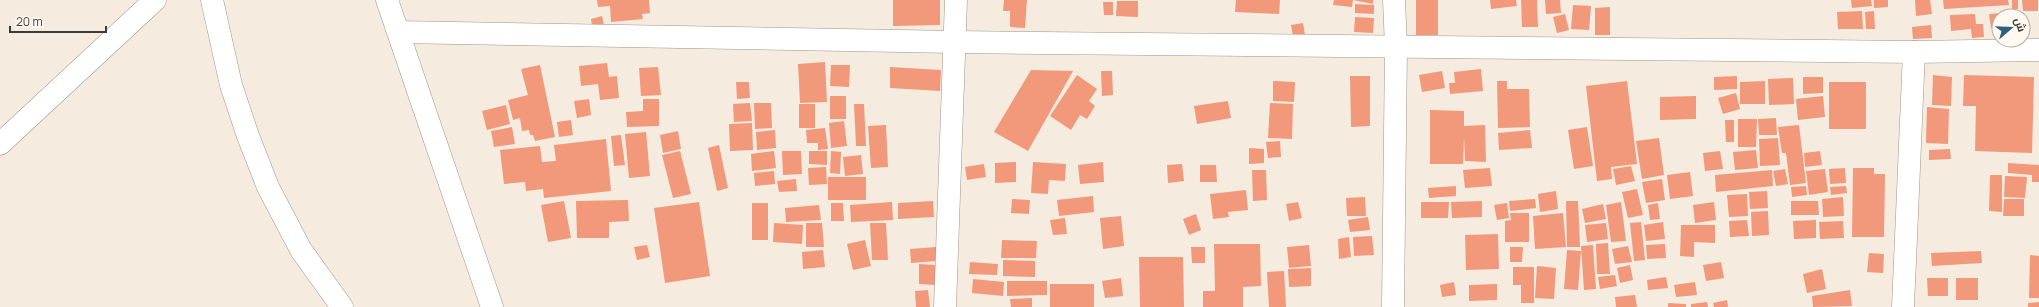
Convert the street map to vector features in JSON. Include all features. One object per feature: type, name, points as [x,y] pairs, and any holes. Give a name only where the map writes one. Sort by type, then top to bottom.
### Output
[{"type":"street","points":[[0,144],[155,0]]},
{"type":"street","points":[[212,0],[231,85],[248,136],[268,187],[301,250],[342,307]]},
{"type":"street","points":[[387,0],[492,307]]},
{"type":"street","points":[[945,307],[956,0]]},
{"type":"street","points":[[1393,307],[1396,47],[1394,0]]},
{"type":"street","points":[[398,32],[955,42],[1396,47],[1914,52],[2039,50]]},
{"type":"street","points":[[1903,307],[1914,52]]},
{"type":"building","points":[[597,0],[649,0],[650,13],[642,14],[643,19],[611,22],[610,6],[598,7]]},
{"type":"building","points":[[893,0],[940,0],[940,25],[893,26]]},
{"type":"building","points":[[1004,0],[1027,0],[1025,28],[1010,27],[1010,11],[1003,11]]},
{"type":"building","points":[[1236,0],[1280,0],[1279,14],[1235,12]]},
{"type":"building","points":[[1334,0],[1353,0],[1352,7],[1333,5]]},
{"type":"building","points":[[1353,0],[1373,0],[1373,4]]},
{"type":"building","points":[[1416,0],[1438,0],[1438,35],[1416,35]]},
{"type":"building","points":[[1490,0],[1516,0],[1517,6],[1491,9]]},
{"type":"building","points":[[1521,0],[1537,0],[1538,27],[1522,27]]},
{"type":"building","points":[[1545,0],[1560,0],[1561,13],[1546,14]]},
{"type":"building","points":[[1851,0],[1871,0],[1872,6],[1852,8]]},
{"type":"building","points":[[1874,0],[1888,0],[1888,7],[1874,8]]},
{"type":"building","points":[[1915,0],[1930,0],[1932,14],[1916,16]]},
{"type":"building","points":[[1943,0],[2008,0],[2009,5],[1944,9]]},
{"type":"building","points":[[2012,0],[2018,0],[2018,8],[2012,8]]},
{"type":"building","points":[[2022,0],[2038,0],[2038,11],[2031,11],[2031,8],[2023,8]]},
{"type":"building","points":[[1117,1],[1138,1],[1138,17],[1116,16]]},
{"type":"building","points":[[1103,2],[1113,2],[1113,15],[1104,15]]},
{"type":"building","points":[[1355,4],[1374,5],[1374,14],[1355,13]]},
{"type":"building","points":[[1573,5],[1591,6],[1589,30],[1571,29]]},
{"type":"building","points":[[1610,7],[1610,35],[1595,35],[1595,8]]},
{"type":"building","points":[[1862,11],[1863,29],[1838,29],[1837,12]]},
{"type":"building","points":[[1874,11],[1875,29],[1866,29],[1865,12]]},
{"type":"building","points":[[1565,14],[1569,30],[1557,33],[1553,17]]},
{"type":"building","points":[[1975,14],[1976,24],[1983,24],[1984,37],[1972,38],[1971,29],[1951,31],[1950,15]]},
{"type":"building","points":[[1989,14],[1991,14],[1991,28]]},
{"type":"building","points":[[602,16],[605,30],[593,33],[591,19]]},
{"type":"building","points":[[1355,17],[1374,18],[1373,33],[1354,32]]},
{"type":"building","points":[[1303,23],[1305,35],[1293,36],[1291,25]]},
{"type":"building","points":[[1931,25],[1932,38],[1913,39],[1912,27]]},
{"type":"building","points":[[825,62],[827,102],[800,103],[798,64]]},
{"type":"building","points":[[607,63],[609,77],[617,76],[619,98],[600,100],[598,84],[581,86],[579,66]]},
{"type":"building","points":[[540,65],[555,137],[535,141],[533,135],[530,135],[529,130],[522,131],[520,118],[513,120],[508,100],[528,95],[521,69]]},
{"type":"building","points":[[831,65],[850,65],[849,87],[830,86]]},
{"type":"building","points":[[658,67],[661,95],[641,96],[639,68]]},
{"type":"building","points":[[890,67],[941,70],[940,91],[890,88]]},
{"type":"building","points":[[1481,69],[1483,91],[1450,94],[1449,83],[1455,83],[1454,72]]},
{"type":"building","points":[[1031,70],[1073,71],[1028,151],[994,132]]},
{"type":"building","points":[[1101,71],[1112,71],[1113,95],[1102,96]]},
{"type":"building","points":[[1442,71],[1445,88],[1422,92],[1419,75]]},
{"type":"building","points":[[1077,75],[1097,89],[1089,101],[1095,106],[1087,119],[1080,115],[1071,130],[1050,116]]},
{"type":"building","points":[[1933,75],[1952,77],[1951,106],[1932,105]]},
{"type":"building","points":[[1964,75],[2034,77],[2032,153],[1975,151],[1976,106],[1963,106]]},
{"type":"building","points":[[1350,76],[1370,76],[1370,126],[1351,127]]},
{"type":"building","points":[[1737,76],[1737,89],[1714,90],[1714,77]]},
{"type":"building","points":[[1803,77],[1823,77],[1823,93],[1803,94]]},
{"type":"building","points":[[1793,78],[1794,104],[1769,105],[1768,79]]},
{"type":"building","points":[[1273,81],[1295,82],[1294,102],[1273,101]]},
{"type":"building","points":[[1497,81],[1507,81],[1507,89],[1529,89],[1530,127],[1498,128]]},
{"type":"building","points":[[1627,81],[1637,164],[1611,167],[1612,179],[1597,181],[1586,86]]},
{"type":"building","points":[[1765,81],[1765,104],[1740,104],[1740,82]]},
{"type":"building","points":[[736,82],[749,82],[750,98],[737,99]]},
{"type":"building","points":[[1829,82],[1866,82],[1866,129],[1829,129]]},
{"type":"building","points":[[1736,93],[1740,109],[1723,114],[1718,98]]},
{"type":"building","points":[[830,96],[846,96],[846,119],[830,119]]},
{"type":"building","points":[[1696,96],[1696,119],[1660,120],[1660,97]]},
{"type":"building","points":[[1823,96],[1825,117],[1798,120],[1796,99]]},
{"type":"building","points":[[589,99],[591,115],[577,118],[574,101]]},
{"type":"building","points":[[643,99],[659,99],[659,126],[627,127],[626,112],[643,111]]},
{"type":"building","points":[[1228,101],[1231,118],[1197,124],[1194,106]]},
{"type":"building","points":[[750,103],[752,121],[734,122],[733,104]]},
{"type":"building","points":[[754,103],[771,103],[772,128],[755,129]]},
{"type":"building","points":[[1270,103],[1293,104],[1292,139],[1268,138]]},
{"type":"building","points":[[799,104],[815,104],[815,128],[799,128]]},
{"type":"building","points":[[854,104],[864,104],[866,146],[856,146]]},
{"type":"building","points":[[506,105],[510,124],[487,130],[482,111]]},
{"type":"building","points":[[1927,107],[1949,109],[1948,144],[1926,143]]},
{"type":"building","points":[[1430,110],[1464,111],[1464,126],[1485,125],[1486,162],[1465,161],[1464,137],[1463,164],[1430,164]]},
{"type":"building","points":[[1776,118],[1777,135],[1759,135],[1758,119]]},
{"type":"building","points":[[1738,119],[1757,119],[1756,147],[1738,147]]},
{"type":"building","points":[[571,120],[573,135],[559,137],[557,122]]},
{"type":"building","points":[[1725,120],[1734,120],[1734,142],[1726,142]]},
{"type":"building","points":[[844,121],[847,146],[831,148],[829,123]]},
{"type":"building","points":[[752,123],[753,150],[730,151],[729,124]]},
{"type":"building","points":[[886,125],[888,167],[871,168],[868,126]]},
{"type":"building","points":[[1799,125],[1806,183],[1790,185],[1786,153],[1782,153],[1778,127]]},
{"type":"building","points":[[512,127],[515,144],[494,147],[491,131]]},
{"type":"building","points":[[1587,127],[1593,166],[1574,169],[1568,130]]},
{"type":"building","points":[[825,128],[828,149],[818,150],[818,143],[807,143],[806,130]]},
{"type":"building","points":[[775,130],[776,148],[757,150],[756,132]]},
{"type":"building","points":[[1530,130],[1532,148],[1499,150],[1498,133]]},
{"type":"building","points":[[678,131],[681,149],[663,153],[660,135]]},
{"type":"building","points":[[646,132],[650,176],[629,178],[625,134]]},
{"type":"building","points":[[621,135],[625,165],[614,166],[611,136]]},
{"type":"building","points":[[1659,138],[1664,175],[1642,179],[1636,141]]},
{"type":"building","points":[[1778,138],[1780,165],[1760,166],[1759,139]]},
{"type":"building","points":[[606,139],[611,191],[544,198],[543,189],[526,191],[525,182],[504,184],[500,150],[540,146],[542,162],[556,161],[554,145]]},
{"type":"building","points":[[1280,141],[1281,157],[1268,158],[1266,142]]},
{"type":"building","points":[[719,145],[728,188],[717,191],[708,148]]},
{"type":"building","points":[[1249,148],[1264,149],[1264,163],[1249,164]]},
{"type":"building","points":[[1950,149],[1951,159],[1929,160],[1929,150]]},
{"type":"building","points":[[1756,150],[1758,168],[1735,170],[1733,152]]},
{"type":"building","points":[[680,151],[691,194],[673,198],[662,155]]},
{"type":"building","points":[[774,151],[776,168],[752,171],[751,154]]},
{"type":"building","points":[[782,151],[801,151],[802,174],[783,175]]},
{"type":"building","points":[[809,151],[827,151],[827,165],[809,164]]},
{"type":"building","points":[[831,151],[841,152],[840,174],[830,173]]},
{"type":"building","points":[[1720,151],[1723,169],[1705,171],[1703,153]]},
{"type":"building","points":[[1820,151],[1822,165],[1805,167],[1804,153]]},
{"type":"building","points":[[861,155],[863,174],[845,176],[843,157]]},
{"type":"building","points":[[1016,162],[1016,182],[995,183],[995,163]]},
{"type":"building","points":[[1033,162],[1066,164],[1065,181],[1049,180],[1048,194],[1031,193]]},
{"type":"building","points":[[1103,162],[1104,182],[1080,184],[1078,165]]},
{"type":"building","points":[[2008,163],[2039,165],[2039,182],[2032,182],[2032,175],[2008,173]]},
{"type":"building","points":[[984,164],[986,177],[967,180],[965,167]]},
{"type":"building","points":[[1182,164],[1184,181],[1168,183],[1167,165]]},
{"type":"building","points":[[1200,165],[1216,165],[1217,182],[1200,182]]},
{"type":"building","points":[[1631,166],[1635,181],[1616,185],[1613,169]]},
{"type":"building","points":[[826,167],[827,184],[809,185],[808,168]]},
{"type":"building","points":[[1490,168],[1492,186],[1465,188],[1463,170]]},
{"type":"building","points":[[1845,168],[1846,183],[1830,184],[1829,169]]},
{"type":"building","points":[[1853,168],[1874,168],[1874,174],[1885,174],[1884,237],[1852,237]]},
{"type":"building","points":[[1785,169],[1788,184],[1776,186],[1773,171]]},
{"type":"building","points":[[1825,169],[1828,192],[1809,195],[1806,171]]},
{"type":"building","points":[[1252,170],[1266,170],[1267,200],[1253,201]]},
{"type":"building","points":[[1772,170],[1773,186],[1716,192],[1715,175]]},
{"type":"building","points":[[774,171],[775,184],[755,186],[754,173]]},
{"type":"building","points":[[1690,172],[1693,196],[1670,199],[1667,175]]},
{"type":"building","points":[[1990,175],[2002,175],[2002,212],[1989,211]]},
{"type":"building","points":[[2005,176],[2027,177],[2025,198],[2004,197]]},
{"type":"building","points":[[828,177],[866,177],[866,200],[828,200]]},
{"type":"building","points":[[796,179],[797,191],[779,192],[777,181]]},
{"type":"building","points":[[1662,179],[1665,200],[1646,203],[1642,182]]},
{"type":"building","points":[[1456,186],[1456,196],[1429,198],[1428,188]]},
{"type":"building","points":[[1806,186],[1807,195],[1792,197],[1791,187]]},
{"type":"building","points":[[1846,186],[1847,193],[1831,195],[1830,187]]},
{"type":"building","points":[[1637,189],[1643,215],[1628,218],[1622,192]]},
{"type":"building","points":[[1246,190],[1248,210],[1228,212],[1229,217],[1213,219],[1210,194]]},
{"type":"building","points":[[1556,191],[1558,209],[1540,212],[1538,194]]},
{"type":"building","points":[[1767,191],[1768,208],[1750,209],[1749,192]]},
{"type":"building","points":[[1747,194],[1748,216],[1729,217],[1727,195]]},
{"type":"building","points":[[1093,196],[1094,212],[1059,216],[1057,200]]},
{"type":"building","points":[[1365,197],[1366,216],[1347,216],[1346,198]]},
{"type":"building","points":[[1843,197],[1844,216],[1823,217],[1822,199]]},
{"type":"building","points":[[1012,199],[1030,200],[1029,214],[1011,213]]},
{"type":"building","points":[[1535,199],[1536,208],[1510,211],[1509,201]]},
{"type":"building","points":[[2004,199],[2024,199],[2024,216],[2003,216]]},
{"type":"building","points":[[628,200],[629,221],[609,222],[609,238],[577,238],[576,201]]},
{"type":"building","points":[[564,201],[571,238],[548,242],[541,205]]},
{"type":"building","points":[[933,201],[934,217],[898,219],[898,203]]},
{"type":"building","points":[[1482,201],[1482,217],[1452,218],[1451,202]]},
{"type":"building","points":[[1566,201],[1578,201],[1580,247],[1567,247]]},
{"type":"building","points":[[1791,201],[1818,201],[1819,215],[1791,215]]},
{"type":"building","points":[[699,202],[710,276],[665,283],[654,208]]},
{"type":"building","points":[[892,202],[893,220],[851,222],[850,205]]},
{"type":"building","points":[[1298,202],[1302,218],[1289,221],[1286,204]]},
{"type":"building","points":[[1421,202],[1449,202],[1448,218],[1421,218]]},
{"type":"building","points":[[1621,202],[1626,241],[1611,242],[1606,205]]},
{"type":"building","points":[[1714,202],[1716,220],[1695,223],[1693,205]]},
{"type":"building","points":[[752,203],[768,203],[768,240],[752,240]]},
{"type":"building","points":[[831,203],[843,203],[844,221],[831,221]]},
{"type":"building","points":[[1507,203],[1509,218],[1497,220],[1494,205]]},
{"type":"building","points":[[1658,203],[1660,219],[1650,220],[1648,205]]},
{"type":"building","points":[[1603,204],[1606,219],[1585,223],[1582,209]]},
{"type":"building","points":[[819,205],[821,220],[786,222],[785,208]]},
{"type":"building","points":[[1768,211],[1769,235],[1752,236],[1751,212]]},
{"type":"building","points":[[1510,213],[1529,213],[1529,242],[1505,242],[1505,221],[1511,220]]},
{"type":"building","points":[[1563,213],[1566,247],[1535,249],[1533,216]]},
{"type":"building","points":[[1196,214],[1201,230],[1189,235],[1183,219]]},
{"type":"building","points":[[1121,216],[1124,246],[1103,249],[1100,218]]},
{"type":"building","points":[[1368,217],[1370,230],[1350,232],[1348,220]]},
{"type":"building","points":[[1065,218],[1067,234],[1053,235],[1050,220]]},
{"type":"building","points":[[1747,220],[1749,236],[1730,237],[1729,221]]},
{"type":"building","points":[[1816,220],[1816,238],[1794,239],[1793,221]]},
{"type":"building","points":[[1843,221],[1844,238],[1820,239],[1819,222]]},
{"type":"building","points":[[1641,222],[1645,260],[1634,261],[1630,223]]},
{"type":"building","points":[[1663,222],[1665,239],[1646,241],[1644,225]]},
{"type":"building","points":[[774,223],[803,225],[802,244],[773,242]]},
{"type":"building","points":[[806,223],[822,223],[824,247],[806,247]]},
{"type":"building","points":[[870,223],[886,223],[888,260],[872,260]]},
{"type":"building","points":[[1606,223],[1608,239],[1587,242],[1585,225]]},
{"type":"building","points":[[1681,225],[1715,225],[1715,243],[1694,242],[1694,257],[1680,256]]},
{"type":"building","points":[[1498,234],[1499,269],[1466,270],[1465,235]]},
{"type":"building","points":[[1372,236],[1374,255],[1354,256],[1353,237]]},
{"type":"building","points":[[1349,237],[1351,257],[1339,259],[1338,239]]},
{"type":"building","points":[[865,240],[871,266],[853,270],[847,244]]},
{"type":"building","points":[[1002,240],[1037,241],[1036,258],[1001,258]]},
{"type":"building","points":[[1608,243],[1610,274],[1597,274],[1596,244]]},
{"type":"building","points":[[1214,244],[1260,244],[1261,286],[1243,287],[1243,307],[1203,307],[1203,291],[1215,291]]},
{"type":"building","points":[[1665,244],[1666,258],[1647,259],[1646,245]]},
{"type":"building","points":[[647,245],[650,257],[637,260],[634,247]]},
{"type":"building","points":[[1309,245],[1311,266],[1289,268],[1287,247]]},
{"type":"building","points":[[1593,245],[1596,289],[1584,290],[1581,246]]},
{"type":"building","points":[[1628,246],[1632,262],[1615,264],[1612,249]]},
{"type":"building","points":[[936,247],[937,261],[911,263],[910,249]]},
{"type":"building","points":[[1191,247],[1205,247],[1205,263],[1192,263]]},
{"type":"building","points":[[1510,247],[1523,247],[1522,262],[1510,262]]},
{"type":"building","points":[[823,250],[825,267],[803,269],[802,252]]},
{"type":"building","points":[[1567,250],[1581,251],[1578,290],[1564,289]]},
{"type":"building","points":[[1981,251],[1982,263],[1932,266],[1931,253]]},
{"type":"building","points":[[1869,253],[1884,254],[1883,273],[1867,272]]},
{"type":"building","points":[[2030,255],[2039,256],[2039,298],[2029,298]]},
{"type":"building","points":[[1139,257],[1183,257],[1184,307],[1140,307]]},
{"type":"building","points":[[1003,260],[1035,261],[1035,277],[1003,276]]},
{"type":"building","points":[[970,262],[998,264],[997,275],[969,274]]},
{"type":"building","points":[[1721,262],[1724,278],[1706,281],[1703,265]]},
{"type":"building","points":[[919,264],[935,265],[935,285],[919,284]]},
{"type":"building","points":[[1630,265],[1633,280],[1620,283],[1617,268]]},
{"type":"building","points":[[1537,266],[1556,268],[1554,299],[1535,298]]},
{"type":"building","points":[[1513,267],[1534,267],[1534,303],[1521,303],[1521,285],[1513,285]]},
{"type":"building","points":[[1311,268],[1311,286],[1289,287],[1288,269]]},
{"type":"building","points":[[1822,269],[1826,289],[1807,293],[1803,274]]},
{"type":"building","points":[[1284,271],[1286,307],[1269,307],[1267,272]]},
{"type":"building","points":[[1615,275],[1617,286],[1600,289],[1598,277]]},
{"type":"building","points":[[1666,277],[1668,288],[1648,290],[1647,280]]},
{"type":"building","points":[[1121,278],[1123,296],[1105,298],[1102,281]]},
{"type":"building","points":[[1927,278],[1948,278],[1948,296],[1928,296]]},
{"type":"building","points":[[1956,278],[1978,278],[1978,300],[1956,300]]},
{"type":"building","points":[[973,279],[1004,282],[1003,296],[972,293]]},
{"type":"building","points":[[1007,281],[1047,281],[1047,295],[1007,296]]},
{"type":"building","points":[[1454,282],[1456,295],[1442,297],[1440,285]]},
{"type":"building","points":[[1695,282],[1697,295],[1676,297],[1674,285]]},
{"type":"building","points":[[1050,284],[1094,284],[1094,307],[1050,307]]},
{"type":"building","points":[[1497,284],[1497,300],[1469,301],[1469,285]]},
{"type":"building","points":[[928,290],[930,307],[916,307],[915,291]]},
{"type":"building","points":[[1850,290],[1852,306],[1813,307],[1812,296]]},
{"type":"building","points":[[1635,295],[1637,307],[1616,307],[1615,297]]},
{"type":"building","points":[[1032,298],[1032,307],[1011,307],[1010,299]]},
{"type":"building","points":[[1727,300],[1728,307],[1714,307],[1713,303]]},
{"type":"building","points":[[1707,302],[1708,307],[1691,307],[1691,304]]},
{"type":"building","points":[[2039,302],[2039,307],[2028,307],[2028,303]]},
{"type":"building","points":[[1668,303],[1686,304],[1686,307],[1668,307]]}]
